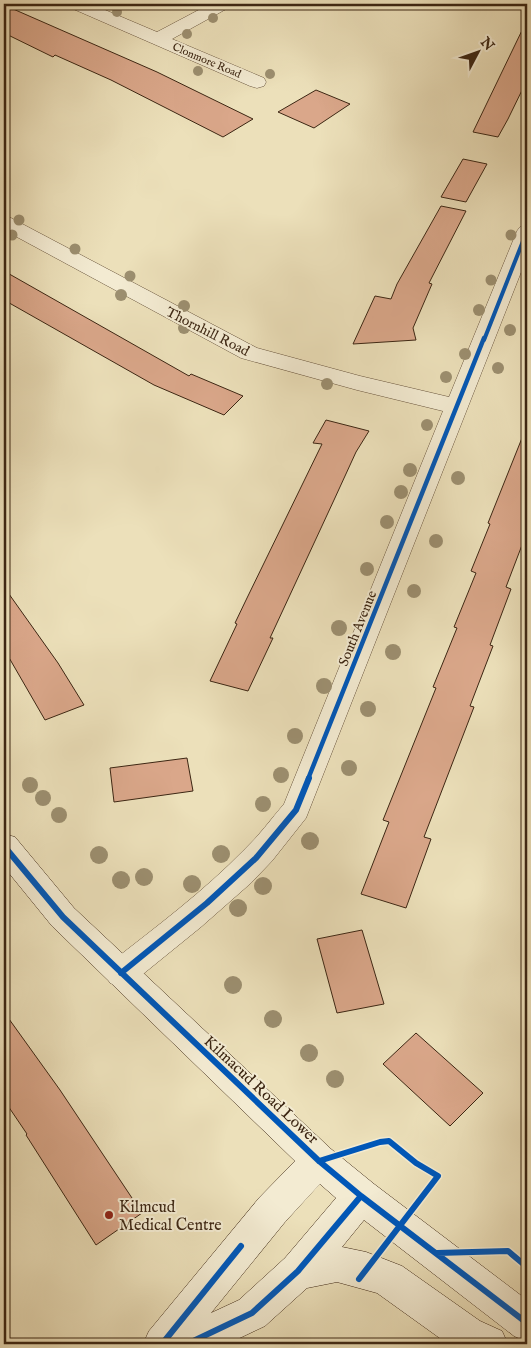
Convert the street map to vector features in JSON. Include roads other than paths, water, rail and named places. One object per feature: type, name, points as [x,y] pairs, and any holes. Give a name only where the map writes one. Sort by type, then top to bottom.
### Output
[{"type":"street","name":"Clonmore Road","points":[[77,4],[257,82]]},
{"type":"street","name":"Clonmore Road","points":[[158,39],[222,4]]},
{"type":"street","name":"Thornhill Road","points":[[4,222],[249,353],[357,383],[458,406]]},
{"type":"street","name":"South Avenue","points":[[121,973],[196,913],[251,863],[296,810],[527,231]]},
{"type":"street","name":"Kilmacud Road Lower","points":[[4,846],[63,917],[319,1161],[361,1196],[527,1323]]},
{"type":"street","points":[[162,1344],[272,1210],[319,1161]]},
{"type":"street","points":[[187,1344],[252,1313],[298,1271],[361,1196]]},
{"type":"street","points":[[298,1271],[337,1264],[374,1273],[389,1279],[467,1335],[489,1344]]},
{"type":"place","name":"Kilmcud Medical Centre","points":[[109,1215]]}]
